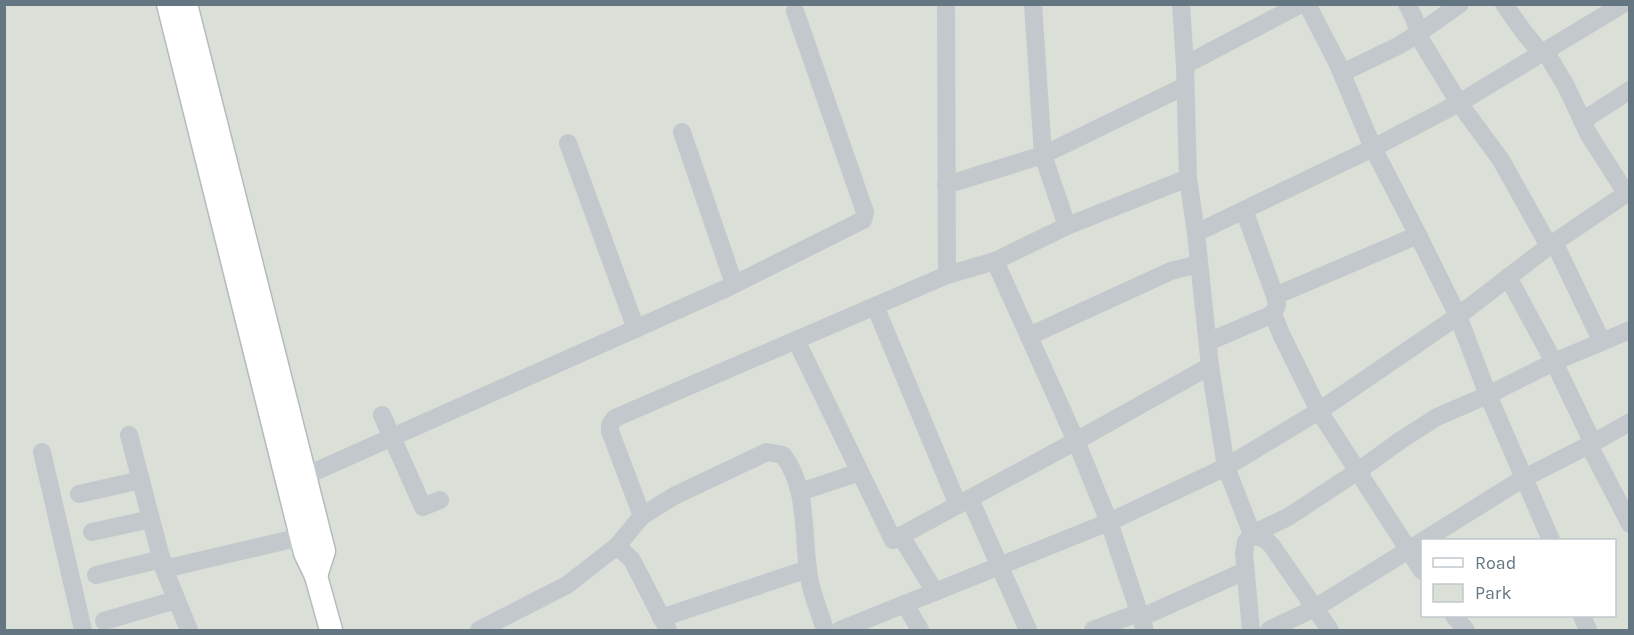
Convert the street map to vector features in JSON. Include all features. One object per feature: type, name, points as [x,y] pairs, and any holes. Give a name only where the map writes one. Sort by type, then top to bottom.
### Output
[{"type":"main road","points":[[168,4],[305,553],[316,576],[331,630]]},
{"type":"main road","points":[[186,4],[324,551],[316,576]]},
{"type":"street","points":[[946,4],[947,275]]},
{"type":"street","points":[[1033,4],[1043,155],[1066,226]]},
{"type":"street","points":[[1181,4],[1188,178],[1210,366],[1226,466],[1252,534],[1266,540],[1272,546],[1330,630]]},
{"type":"street","points":[[1185,65],[1301,4]]},
{"type":"street","points":[[1307,4],[1342,73],[1373,148],[1458,316],[1488,395],[1551,539]]},
{"type":"street","points":[[1407,4],[1422,42],[1459,104],[1501,160],[1552,244],[1602,342]]},
{"type":"street","points":[[1342,73],[1398,46],[1460,4]]},
{"type":"street","points":[[840,630],[1109,522],[1226,466],[1318,411],[1458,316],[1552,244],[1628,192],[1589,135],[1566,86],[1543,52],[1523,31],[1504,4]]},
{"type":"street","points":[[1196,233],[1459,104],[1623,4]]},
{"type":"street","points":[[305,476],[636,329],[864,220],[865,212],[795,11]]},
{"type":"street","points":[[946,185],[1043,155],[1185,86]]},
{"type":"street","points":[[1582,121],[1629,90]]},
{"type":"street","points":[[682,132],[734,284]]},
{"type":"street","points":[[568,144],[636,329]]},
{"type":"street","points":[[642,516],[610,431],[610,425],[615,418],[947,275],[995,261],[1066,226],[1188,178]]},
{"type":"street","points":[[1244,210],[1281,334],[1318,411],[1421,570]]},
{"type":"street","points":[[1208,342],[1274,305],[1418,235]]},
{"type":"street","points":[[995,261],[1076,441],[1109,522],[1141,620]]},
{"type":"street","points":[[1029,336],[1171,271],[1199,264]]},
{"type":"street","points":[[1508,277],[1554,362],[1629,524]]},
{"type":"street","points":[[874,306],[964,502],[1000,566],[1028,630]]},
{"type":"street","points":[[1251,630],[1244,553],[1246,542],[1252,534],[1288,517],[1437,417],[1554,362],[1629,330]]},
{"type":"street","points":[[796,340],[893,540],[1210,366]]},
{"type":"street","points":[[382,415],[423,507],[440,500]]},
{"type":"street","points":[[1423,539],[1524,478],[1629,422]]},
{"type":"street","points":[[129,435],[163,564],[189,630]]},
{"type":"street","points":[[42,452],[83,630]]},
{"type":"street","points":[[479,630],[567,585],[617,546],[642,516],[674,496],[767,452],[783,455],[790,464],[800,492],[809,578],[825,630]]},
{"type":"street","points":[[800,492],[860,472]]},
{"type":"street","points":[[79,494],[141,480]]},
{"type":"street","points":[[92,532],[151,519]]},
{"type":"street","points":[[901,536],[935,592]]},
{"type":"street","points":[[96,575],[301,537]]},
{"type":"street","points":[[1269,630],[1315,608],[1421,541]]},
{"type":"street","points":[[617,546],[632,560],[664,624],[808,569]]},
{"type":"street","points":[[1093,630],[1141,620],[1245,571]]},
{"type":"street","points":[[104,621],[176,600]]},
{"type":"street","points":[[905,604],[920,630]]},
{"type":"street","points":[[1456,617],[1466,630]]},
{"type":"green space","points":[[4,5],[1629,5],[1629,630],[5,630]]}]
